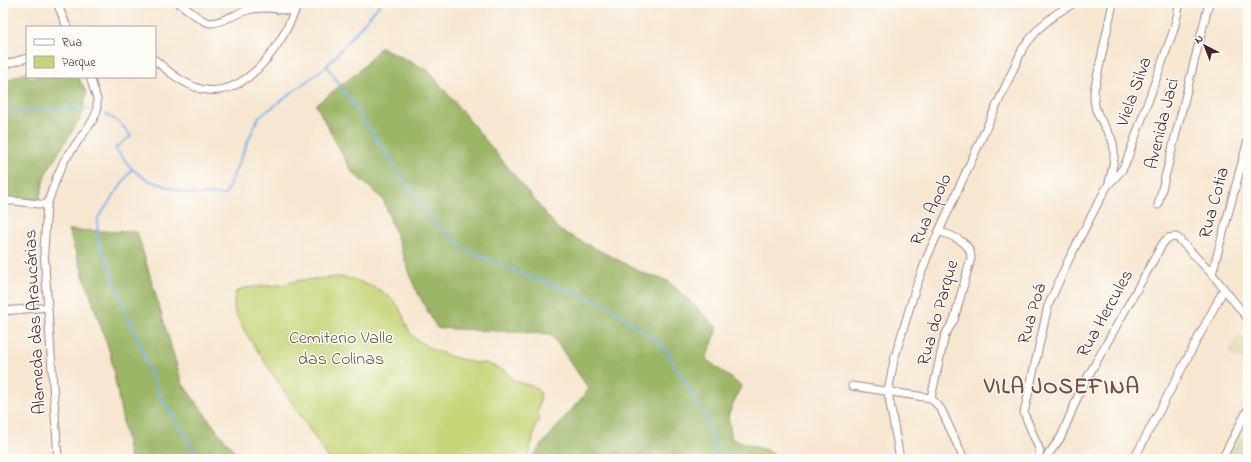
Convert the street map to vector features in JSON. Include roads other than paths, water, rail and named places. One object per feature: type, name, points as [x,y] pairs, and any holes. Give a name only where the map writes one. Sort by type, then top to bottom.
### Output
[{"type":"street","points":[[57,3],[67,26]]},
{"type":"street","points":[[179,3],[204,21],[210,23],[249,10],[273,8],[294,12]]},
{"type":"street","points":[[156,61],[178,78],[202,89],[217,91],[233,87],[264,63],[281,39],[299,3]]},
{"type":"street","name":"Rua Apolo","points":[[900,459],[888,392],[894,360],[915,290],[928,255],[1023,48],[1038,28],[1056,14],[1074,3]]},
{"type":"street","points":[[1108,185],[1114,152],[1112,141],[1096,112],[1094,91],[1113,3]]},
{"type":"street","name":"Viela Silva","points":[[1108,185],[1122,170],[1127,160],[1174,29],[1180,3]]},
{"type":"street","name":"Avenida Jaci","points":[[1158,205],[1209,3]]},
{"type":"street","points":[[3,64],[26,58]]},
{"type":"street","name":"Alameda das Araucárias","points":[[58,459],[44,250],[47,205],[64,161],[93,120],[97,111],[97,98],[90,78]]},
{"type":"street","name":"Rua Cotia","points":[[1212,274],[1248,140]]},
{"type":"street","name":"Rua Poá","points":[[1038,459],[1040,451],[1024,413],[1048,306],[1069,259],[1108,185]]},
{"type":"street","points":[[3,201],[14,200],[47,205]]},
{"type":"street","name":"Rua do Parque","points":[[931,398],[945,334],[954,320],[971,258],[971,252],[962,242],[938,231]]},
{"type":"street","name":"Rua Hercules","points":[[1045,459],[1061,438],[1081,389],[1163,243],[1168,238],[1176,237],[1212,274]]},
{"type":"street","points":[[1212,274],[1248,319]]},
{"type":"street","points":[[1134,459],[1224,289]]},
{"type":"street","points":[[3,311],[48,307]]},
{"type":"street","points":[[852,386],[931,398],[941,409],[964,459]]},
{"type":"street","points":[[1222,459],[1247,414]]},
{"type":"waterway","points":[[106,114],[120,123],[131,136],[115,148],[132,169],[147,180],[188,194],[225,195],[258,118],[327,66],[381,3]]},
{"type":"waterway","points":[[327,66],[432,221],[468,251],[530,277],[606,304],[663,346],[704,414],[719,459]]},
{"type":"waterway","points":[[3,113],[76,108],[90,109]]},
{"type":"waterway","points":[[132,169],[98,218],[97,236],[159,394],[200,459]]},
{"type":"district","name":"VILA JOSEFINA","points":[[1062,388]]},
{"type":"park label","name":"Cemiterio Valle das Colinas","points":[[341,349]]}]
